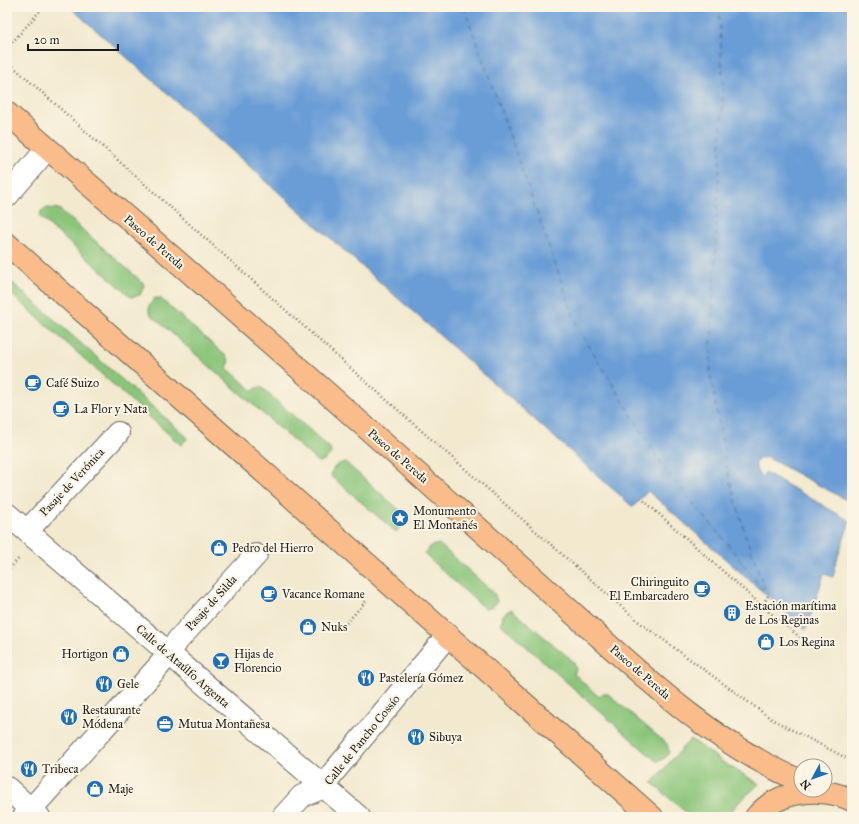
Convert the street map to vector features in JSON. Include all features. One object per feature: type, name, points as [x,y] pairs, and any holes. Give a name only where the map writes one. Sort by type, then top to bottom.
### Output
[{"type":"main road","name":"Paseo de Pereda","points":[[7,113],[452,504],[642,676],[698,720],[767,766],[793,777]]},
{"type":"main road","points":[[7,244],[652,817]]},
{"type":"main road","points":[[833,793],[852,800]]},
{"type":"main road","points":[[756,817],[773,803],[793,795]]},
{"type":"street","points":[[7,196],[48,148]]},
{"type":"street","name":"Pasaje de Verónica","points":[[27,532],[118,432]]},
{"type":"street","name":"Calle de Ataúlfo Argenta","points":[[7,514],[359,817]]},
{"type":"street","name":"Pasaje de Silda","points":[[31,814],[169,654],[178,640],[256,555]]},
{"type":"street","name":"Calle de Pancho Cossío","points":[[283,817],[302,796],[324,787],[332,774],[448,635]]},
{"type":"street","points":[[7,788],[31,814]]},
{"type":"path","points":[[7,48],[40,11]]},
{"type":"path","points":[[7,61],[348,366],[639,622],[772,720],[852,761]]},
{"type":"path","points":[[641,498],[762,606],[814,649]]},
{"type":"path","points":[[762,606],[768,596]]},
{"type":"path","points":[[341,629],[369,598]]},
{"type":"green space","points":[[47,208],[59,209],[142,282],[144,285],[140,295],[131,297],[40,217],[41,211]]},
{"type":"green space","points":[[7,278],[188,438],[181,445],[7,290]]},
{"type":"green space","points":[[155,298],[161,299],[228,358],[229,363],[227,368],[253,391],[258,387],[262,388],[330,448],[331,453],[327,458],[318,462],[149,313],[149,306]]},
{"type":"green space","points":[[345,462],[405,515],[407,519],[396,532],[331,476],[332,470],[335,466]]},
{"type":"green space","points":[[439,544],[494,593],[497,601],[493,607],[485,609],[424,554],[431,546]]},
{"type":"green space","points":[[511,609],[573,661],[576,669],[574,674],[599,697],[603,693],[608,694],[667,744],[669,752],[665,757],[662,760],[656,761],[501,624],[503,615]]},
{"type":"green space","points":[[691,739],[724,763],[759,784],[738,803],[727,817],[691,817],[652,783]]},
{"type":"water","points":[[70,7],[852,7],[852,503],[768,458],[760,459],[756,464],[757,470],[762,477],[765,472],[850,521],[834,568],[835,570],[833,577],[824,574],[806,630],[648,491],[633,507]]},
{"type":"ferry route","points":[[464,7],[578,328],[666,471],[726,542],[768,596]]},
{"type":"ferry route","points":[[719,7],[723,89],[710,373],[728,473],[746,537],[767,594]]},
{"type":"place","name":"Café Suizo","points":[[33,383]]},
{"type":"place","name":"La Flor y Nata","points":[[61,409]]},
{"type":"place","name":"Monumento El Montañés","points":[[400,518]]},
{"type":"place","name":"Pedro del Hierro","points":[[219,548]]},
{"type":"place","name":"Chiringuito El Embarcadero","points":[[702,589]]},
{"type":"place","name":"Vacance Romane","points":[[269,594]]},
{"type":"place","name":"Estación marítima de Los Reginas","points":[[732,613]]},
{"type":"place","name":"Nuks","points":[[308,627]]},
{"type":"place","name":"Los Regina","points":[[766,642]]},
{"type":"place","name":"Hortigon","points":[[121,654]]},
{"type":"place","name":"Hijas de Florencio","points":[[221,661]]},
{"type":"place","name":"Pastelería Gómez","points":[[366,678]]},
{"type":"place","name":"Gele","points":[[104,684]]},
{"type":"place","name":"Restaurante Módena","points":[[69,717]]},
{"type":"place","name":"Mutua Montañesa","points":[[165,724]]},
{"type":"place","name":"Sibuya","points":[[416,737]]},
{"type":"place","name":"Tribeca","points":[[29,769]]},
{"type":"place","name":"Maje","points":[[95,789]]}]
